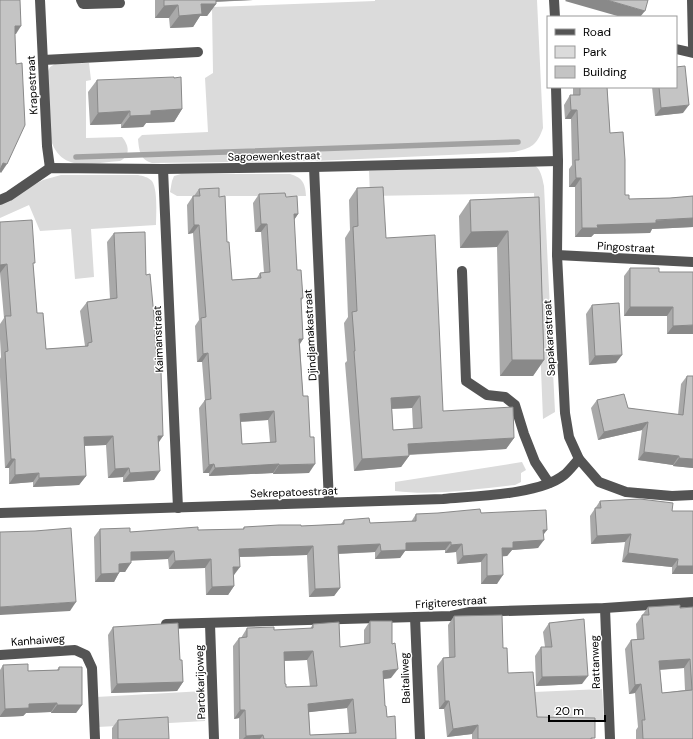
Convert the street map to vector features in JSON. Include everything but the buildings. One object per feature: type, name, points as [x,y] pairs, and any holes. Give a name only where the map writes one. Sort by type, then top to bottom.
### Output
[{"type":"street","name":"Krapestraat","points":[[40,0],[47,146],[50,168]]},
{"type":"street","points":[[81,0],[83,4],[120,3]]},
{"type":"street","points":[[554,0],[555,16]]},
{"type":"street","points":[[692,0],[693,46]]},
{"type":"street","points":[[677,49],[693,53]]},
{"type":"street","points":[[43,60],[198,52]]},
{"type":"street","name":"Sapakarastraat","points":[[556,88],[558,160],[557,255],[565,413],[569,437],[579,459],[599,482],[626,492],[672,496],[693,495]]},
{"type":"street","name":"Sagoewenkestraat","points":[[50,168],[163,169],[314,167],[558,160]]},
{"type":"street","name":"Djindjamakastraat","points":[[314,167],[329,502]]},
{"type":"street","points":[[0,200],[9,196],[50,168]]},
{"type":"street","name":"Kaimanstraat","points":[[163,169],[178,508]]},
{"type":"street","name":"Pingostraat","points":[[557,255],[693,262]]},
{"type":"street","points":[[462,271],[466,381],[487,396],[505,397],[515,405],[535,462],[549,483]]},
{"type":"street","name":"Sekrepatoestraat","points":[[0,514],[443,499],[516,493],[549,483],[564,476],[579,459]]},
{"type":"street","name":"Frigiterestraat","points":[[159,624],[210,624],[452,616],[470,612],[605,608],[693,602]]},
{"type":"street","name":"Rattanweg","points":[[605,608],[610,739]]},
{"type":"street","name":"Baitaliweg","points":[[415,617],[420,739]]},
{"type":"street","name":"Partokarijoweg","points":[[210,624],[214,739]]},
{"type":"street","name":"Kanhaiweg","points":[[0,654],[75,650],[86,655],[92,668],[95,739]]},
{"type":"green space","points":[[375,0],[537,0],[543,128],[536,142],[530,147],[514,152],[315,161],[152,163],[145,160],[140,151],[138,139],[142,135],[208,132],[205,78],[213,73],[212,7]]},
{"type":"green space","points":[[89,63],[91,80],[86,81],[86,138],[122,137],[128,150],[124,159],[120,161],[78,164],[69,161],[61,157],[55,149],[50,137],[47,73],[50,67],[55,64]]},
{"type":"green space","points":[[532,164],[539,170],[544,186],[555,412],[543,419],[534,193],[370,196],[369,171]]},
{"type":"green space","points":[[181,174],[290,174],[301,179],[304,184],[306,196],[177,196],[170,192],[172,181],[174,176]]},
{"type":"green space","points":[[61,175],[138,175],[147,178],[152,181],[155,190],[156,225],[91,229],[94,277],[75,279],[71,229],[40,231],[29,205],[0,218],[0,203],[43,180]]},
{"type":"green space","points":[[522,462],[526,470],[521,473],[521,482],[515,485],[425,493],[395,491],[395,482]]},
{"type":"green space","points":[[602,689],[604,720],[535,722],[534,692]]},
{"type":"green space","points":[[204,691],[205,721],[98,727],[96,697]]},
{"type":"waterway","points":[[76,157],[518,142]]}]
